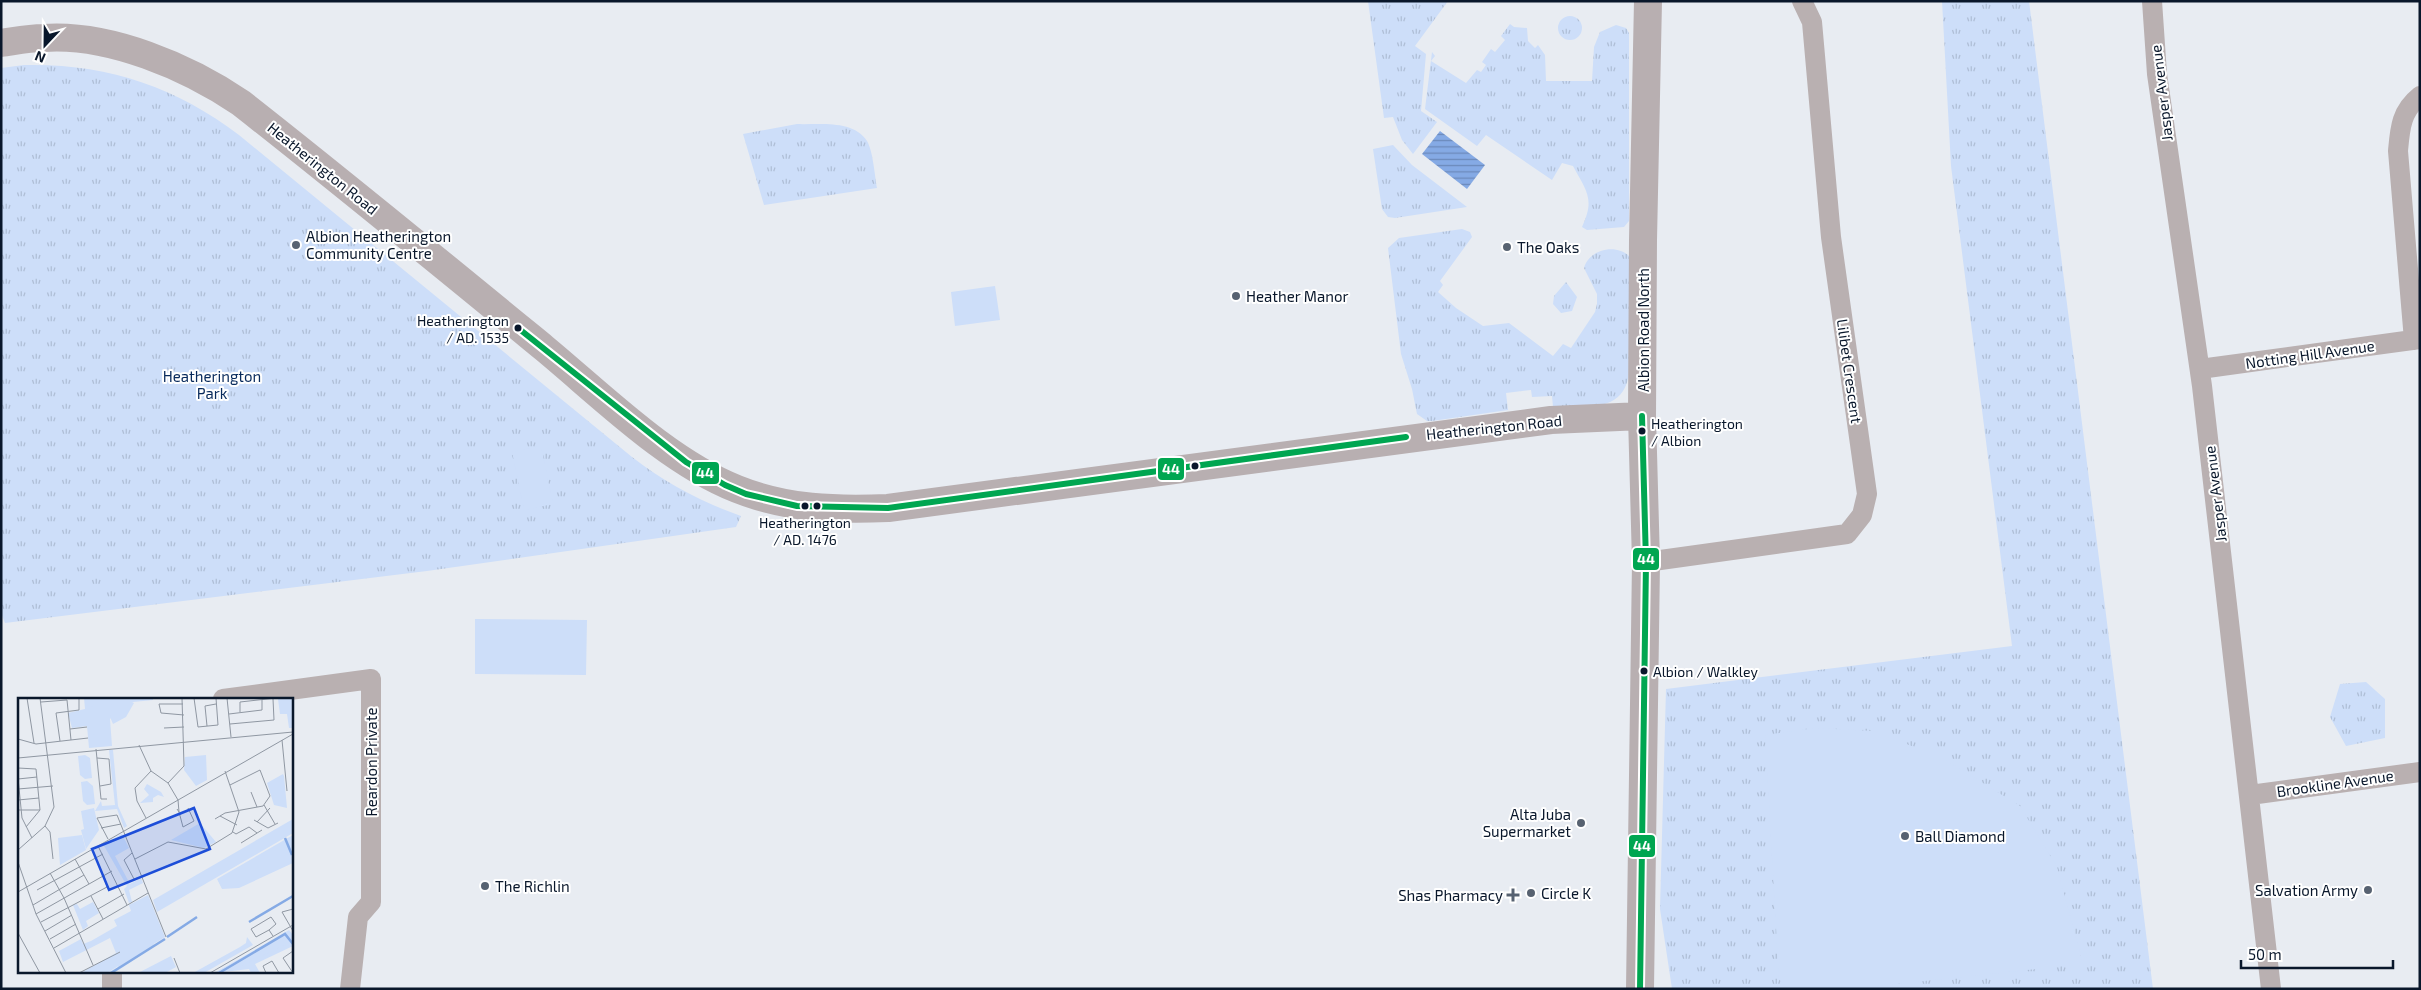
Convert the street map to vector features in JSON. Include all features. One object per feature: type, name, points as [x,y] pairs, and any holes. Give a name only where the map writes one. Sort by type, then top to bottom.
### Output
[{"type":"street","name":"Albion Road North","points":[[1640,989],[1646,562],[1642,416],[1648,1]]},
{"type":"street","name":"Lilibet Crescent","points":[[1646,562],[1847,534],[1862,516],[1867,494],[1831,237],[1812,22],[1802,1]]},
{"type":"street","name":"Jasper Avenue","points":[[2152,1],[2157,74],[2200,369],[2271,989]]},
{"type":"street","name":"Heatherington Road","points":[[1,43],[45,37],[93,41],[184,69],[212,83],[241,103],[438,260],[666,449],[708,475],[765,500],[812,508],[838,510],[888,508],[1551,420],[1642,416]]},
{"type":"street","points":[[2417,339],[2398,151],[2400,124],[2408,105],[2420,96]]},
{"type":"street","name":"Notting Hill Avenue","points":[[2200,369],[2417,339]]},
{"type":"street","name":"Reardon Private","points":[[231,698],[371,680],[370,902],[358,917],[350,989]]},
{"type":"street","name":"Brookline Avenue","points":[[2250,795],[2420,772]]},
{"type":"street","points":[[112,972],[112,989]]},
{"type":"green space","points":[[1368,1],[1448,1],[1415,46],[1426,54],[1421,111],[1437,122],[1413,154],[1402,140],[1393,117],[1384,118]]},
{"type":"green space","points":[[1942,1],[2029,1],[2153,989],[1672,989],[1660,909],[1666,689],[2012,646],[1951,166]]},
{"type":"green space","points":[[1570,16],[1579,19],[1582,28],[1579,37],[1570,40],[1561,37],[1558,28],[1561,19]]},
{"type":"green space","points":[[1510,24],[1514,27],[1527,28],[1528,41],[1535,48],[1538,45],[1545,55],[1546,81],[1592,81],[1594,47],[1600,32],[1616,25],[1626,28],[1629,33],[1629,221],[1624,227],[1587,230],[1582,227],[1589,202],[1585,189],[1573,166],[1562,163],[1552,180],[1486,135],[1477,146],[1425,109],[1432,52],[1435,56],[1431,61],[1466,83],[1477,70],[1481,72],[1486,65],[1482,62],[1491,49],[1495,52],[1505,40],[1501,36]]},
{"type":"green space","name":"Heatherington Park","points":[[24,65],[54,65],[111,73],[164,91],[190,103],[215,118],[239,135],[632,457],[684,491],[712,505],[741,516],[736,527],[427,571],[5,623],[1,613],[1,68]]},
{"type":"green space","points":[[797,124],[844,126],[861,134],[867,141],[871,151],[877,188],[764,205],[743,134]]},
{"type":"green space","points":[[1393,145],[1412,165],[1467,207],[1395,218],[1388,217],[1382,209],[1373,149]]},
{"type":"green space","points":[[1462,229],[1470,232],[1472,237],[1440,281],[1443,285],[1438,292],[1456,308],[1483,326],[1509,323],[1553,356],[1563,344],[1571,348],[1595,312],[1597,294],[1584,268],[1587,261],[1597,252],[1611,249],[1618,250],[1630,257],[1629,373],[1626,386],[1620,395],[1611,402],[1590,407],[1553,407],[1552,396],[1532,397],[1531,390],[1506,393],[1508,410],[1432,421],[1427,421],[1417,414],[1412,389],[1401,354],[1388,248],[1399,238]]},
{"type":"green space","points":[[1566,282],[1577,297],[1572,311],[1561,313],[1553,304],[1554,296]]},
{"type":"green space","points":[[995,286],[1000,320],[955,326],[951,292]]},
{"type":"green space","points":[[541,446],[553,504],[524,510],[512,452]]},
{"type":"green space","points":[[475,619],[587,620],[586,675],[475,674]]},
{"type":"green space","points":[[2366,682],[2385,699],[2385,738],[2346,746],[2330,717],[2340,684]]},
{"type":"green space","name":"Ball Diamond","points":[[1815,728],[1874,731],[1944,759],[2020,806],[2057,867],[2083,964],[1850,989],[1787,989],[1779,979],[1765,735]]},
{"type":"water","points":[[1440,131],[1485,165],[1467,189],[1422,154]]},
{"type":"transit line","name":"44","points":[[518,328],[686,462],[725,485],[746,494],[797,506],[888,508],[1406,437]]},
{"type":"transit line","name":"44","points":[[1640,989],[1646,562],[1642,416]]},
{"type":"place","name":"Albion Heatherington Community Centre","points":[[296,245]]},
{"type":"place","name":"The Oaks","points":[[1507,247]]},
{"type":"place","name":"Heather Manor","points":[[1236,296]]},
{"type":"place","name":"Heatherington / AD. 1535","points":[[518,328]]},
{"type":"place","name":"Heatherington / Albion","points":[[1642,431]]},
{"type":"place","name":"Heatherington / AD. 1476","points":[[805,506]]},
{"type":"place","name":"Albion / Walkley","points":[[1644,671]]},
{"type":"place","name":"Alta Juba Supermarket","points":[[1581,823]]},
{"type":"place","name":"Ball Diamond","points":[[1905,836]]},
{"type":"place","name":"The Richlin","points":[[485,886]]},
{"type":"place","name":"Salvation Army","points":[[2368,890]]},
{"type":"place","name":"Circle K","points":[[1531,893]]},
{"type":"place","name":"Shas Pharmacy","points":[[1513,895]]}]
